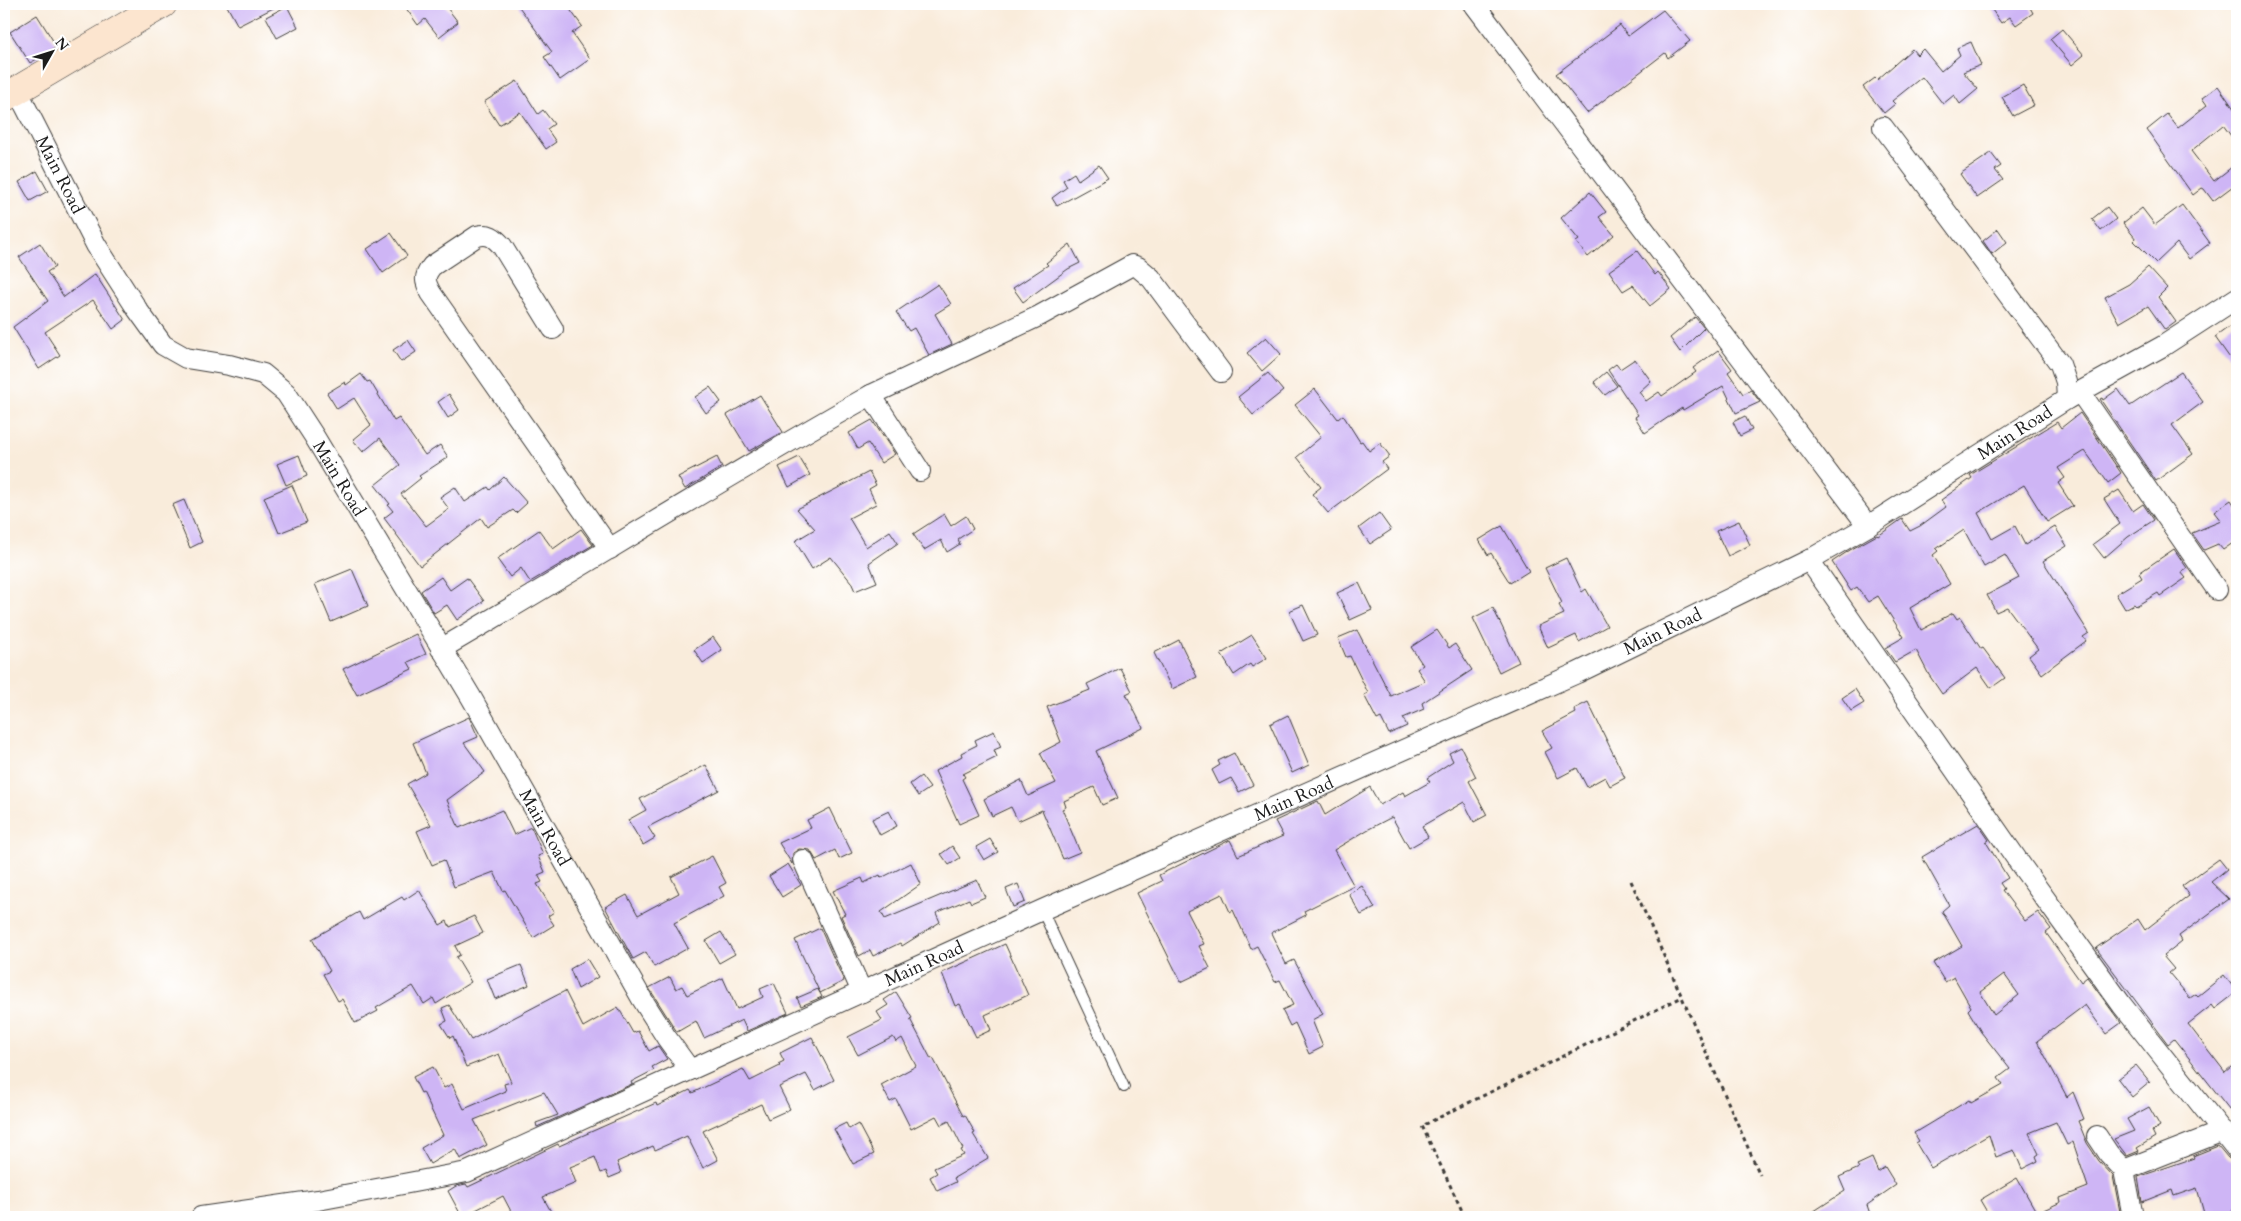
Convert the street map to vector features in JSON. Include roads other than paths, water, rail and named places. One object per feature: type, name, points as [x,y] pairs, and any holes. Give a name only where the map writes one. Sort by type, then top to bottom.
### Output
[{"type":"street","points":[[10,94],[163,4]]},
{"type":"street","points":[[1474,4],[1868,526]]},
{"type":"street","name":"Main Road","points":[[10,94],[96,245],[136,309],[163,346],[186,358],[229,365],[263,374],[286,393],[319,444],[471,697],[642,999],[690,1070],[1042,910],[1577,673],[1809,560],[1868,526],[2073,395],[2163,346],[2237,298]]},
{"type":"street","points":[[1883,127],[2056,358],[2073,395],[2217,590]]},
{"type":"street","points":[[553,329],[502,246],[491,236],[484,234],[477,236],[432,266],[426,273],[426,284],[431,293],[610,549]]},
{"type":"street","points":[[441,649],[737,472],[871,395],[1039,316],[1132,265],[1138,266],[1151,278],[1221,372]]},
{"type":"street","points":[[871,395],[920,472]]},
{"type":"street","points":[[1809,560],[2081,949],[2122,1005],[2237,1150]]},
{"type":"street","points":[[803,860],[862,992]]},
{"type":"street","points":[[201,1217],[315,1208],[467,1172],[690,1070]]},
{"type":"street","points":[[2124,1170],[2223,1131]]},
{"type":"street","points":[[2097,1136],[2109,1154],[2124,1170],[2133,1217]]},
{"type":"lane","points":[[1042,910],[1124,1087]]}]
